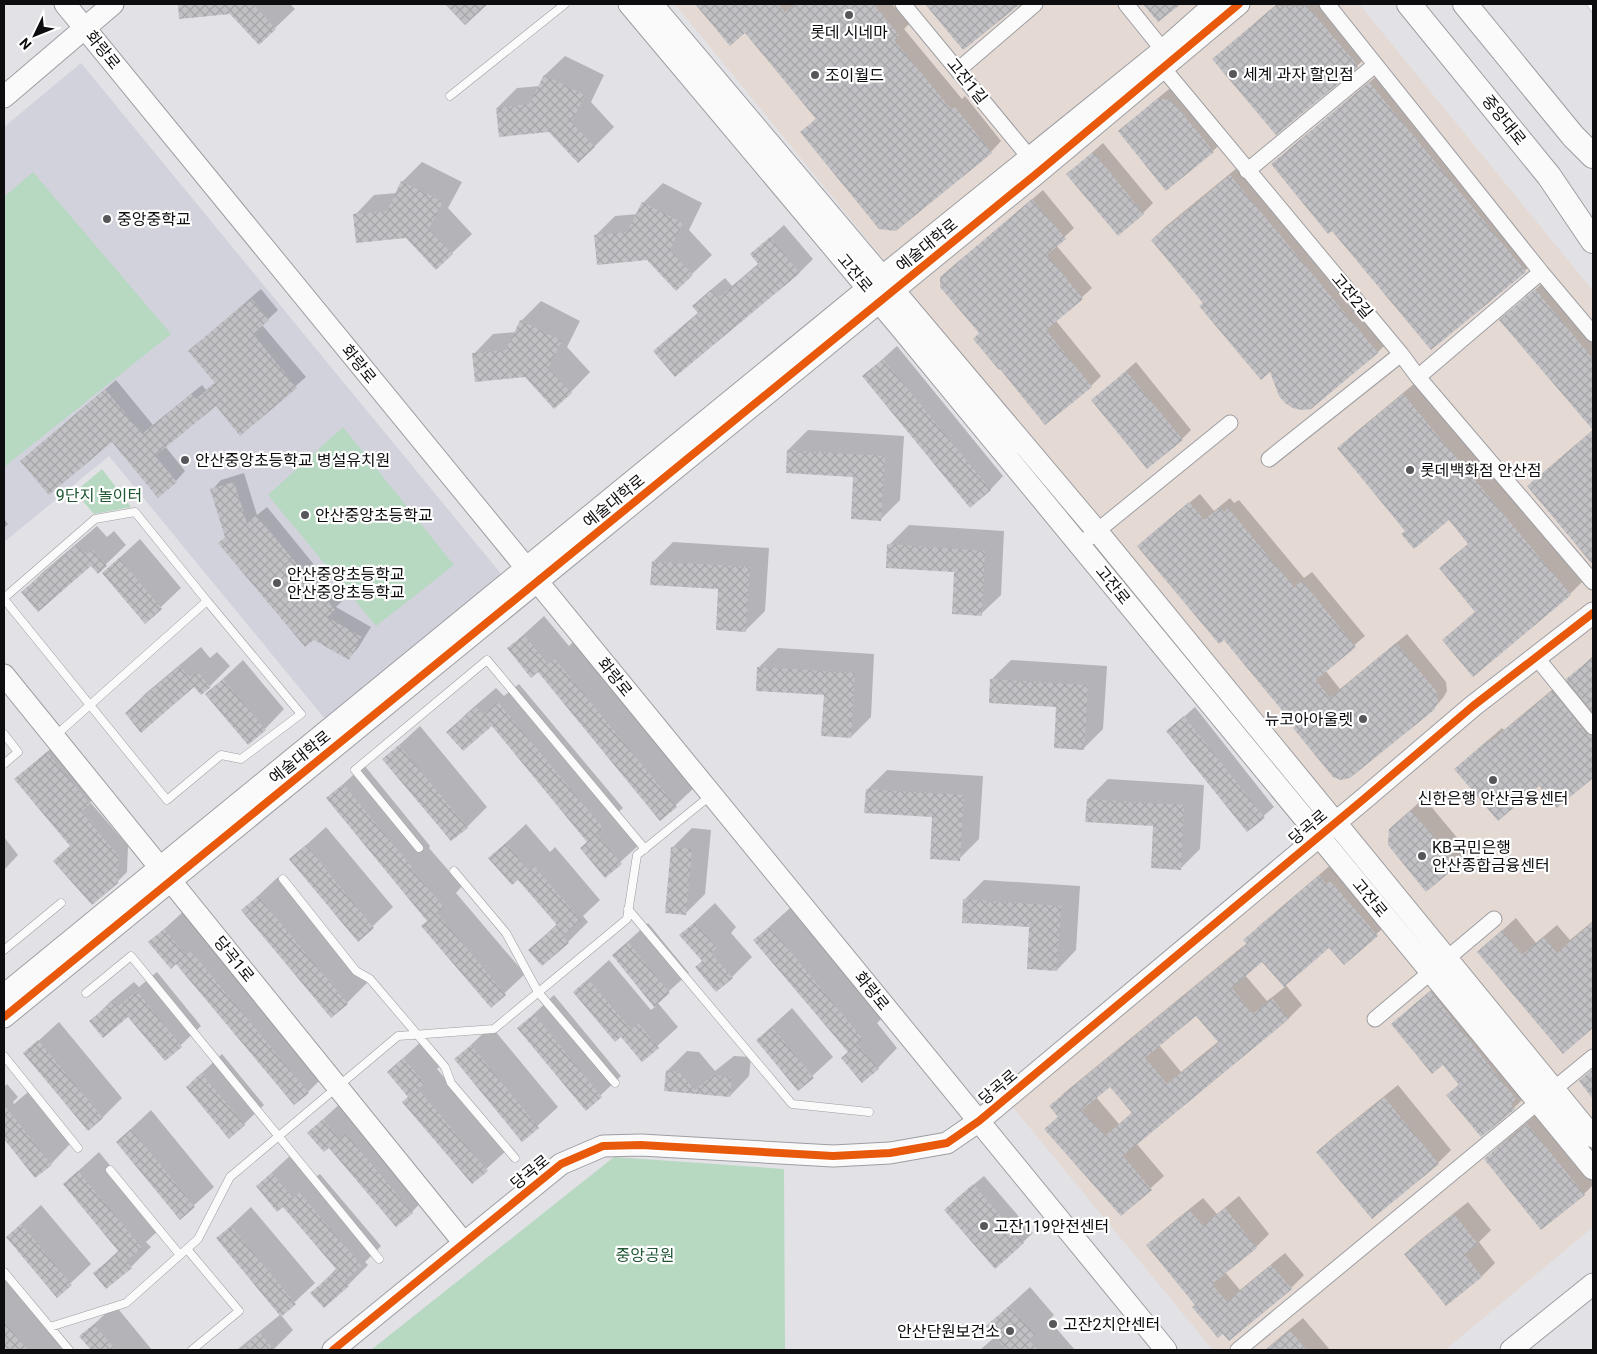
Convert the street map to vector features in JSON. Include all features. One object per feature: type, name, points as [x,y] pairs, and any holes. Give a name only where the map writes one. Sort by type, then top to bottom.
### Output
[{"type":"main road","name":"중앙대로","points":[[1408,4],[1549,176],[1593,241]]},
{"type":"main road","points":[[1465,4],[1593,162]]},
{"type":"main road","points":[[1573,136],[1593,156]]},
{"type":"main road","points":[[1549,176],[1593,220]]},
{"type":"street","points":[[4,98],[113,4]]},
{"type":"street","name":"고잔로","points":[[629,4],[1098,531],[1448,958],[1546,1096],[1593,1169]]},
{"type":"street","name":"고잔로","points":[[652,4],[881,289],[1080,545],[1431,972],[1546,1096],[1593,1137]]},
{"type":"street","name":"고잔1길","points":[[903,4],[1030,158]]},
{"type":"street","points":[[958,70],[1035,4]]},
{"type":"street","name":"고잔2길","points":[[1126,4],[1163,59],[1248,171],[1401,354],[1418,377],[1593,582]]},
{"type":"street","name":"예술대학로","points":[[4,995],[165,874],[1163,59],[1215,4]]},
{"type":"street","name":"예술대학로","points":[[881,289],[1030,158],[1239,4]]},
{"type":"street","points":[[1327,4],[1541,272],[1593,334]]},
{"type":"street","name":"화랑로","points":[[66,6],[1166,1350]]},
{"type":"street","points":[[1248,171],[1375,65]]},
{"type":"street","points":[[1418,377],[1541,272]]},
{"type":"street","points":[[1270,458],[1401,354]]},
{"type":"street","points":[[1080,545],[1230,423]]},
{"type":"street","name":"당곡로","points":[[333,1350],[560,1164],[603,1146],[641,1145],[833,1156],[890,1153],[947,1143],[979,1121],[1473,706],[1593,613]]},
{"type":"street","points":[[1536,657],[1593,727]]},
{"type":"street","name":"당곡1로","points":[[4,675],[464,1243]]},
{"type":"street","name":"예술대학로","points":[[4,1017],[165,874]]},
{"type":"street","points":[[1375,1020],[1494,919]]},
{"type":"street","points":[[1238,1350],[1593,1056]]},
{"type":"street","points":[[1511,1350],[1589,1288]]},
{"type":"lane","points":[[450,96],[565,4]]},
{"type":"lane","points":[[135,512],[207,602],[301,714],[241,759],[221,755],[167,800],[4,598],[95,519],[135,512]]},
{"type":"lane","points":[[54,737],[207,602]]},
{"type":"lane","points":[[419,848],[355,770],[487,660],[645,849]]},
{"type":"lane","points":[[4,734],[18,752],[4,764]]},
{"type":"lane","points":[[50,1327],[126,1303],[198,1239],[230,1177],[398,1036],[494,1029],[627,919],[637,855],[712,795]]},
{"type":"lane","points":[[454,871],[506,933],[538,992],[615,1083]]},
{"type":"lane","points":[[283,879],[356,971],[370,979],[445,1067],[451,1083],[515,1158]]},
{"type":"lane","points":[[4,950],[61,903]]},
{"type":"lane","points":[[628,909],[792,1104],[869,1112]]},
{"type":"lane","points":[[86,993],[132,956],[379,1259]]},
{"type":"lane","points":[[4,1056],[78,1148]]},
{"type":"lane","points":[[110,1170],[180,1255]]},
{"type":"lane","points":[[187,1249],[239,1311],[192,1350]]},
{"type":"lane","points":[[4,1272],[69,1350]]},
{"type":"shaded area","points":[[675,4],[1359,4],[1593,291],[1593,1227],[1445,1350],[1213,1350],[1007,1100],[1345,824]]},
{"type":"shaded area","points":[[81,63],[502,575],[325,719],[109,456],[4,542],[4,127]]},
{"type":"green space","points":[[33,172],[171,334],[4,467],[4,197]]},
{"type":"green space","points":[[343,427],[454,565],[376,626],[268,495]]},
{"type":"green space","name":"9단지 놀이터","points":[[102,469],[131,507],[94,514],[75,492]]},
{"type":"green space","name":"중앙공원","points":[[614,1157],[784,1169],[785,1350],[371,1350]]},
{"type":"building","points":[[178,4],[253,4],[276,29],[259,45],[230,14],[179,19]]},
{"type":"building","points":[[445,4],[488,4],[465,25]]},
{"type":"building","points":[[695,4],[778,4],[785,12],[795,4],[873,4],[899,35],[894,40],[950,108],[954,106],[992,153],[896,231],[879,229],[800,132],[816,119],[745,33],[730,46]]},
{"type":"building","points":[[925,4],[1020,4],[963,50]]},
{"type":"building","points":[[1143,4],[1181,4],[1158,22]]},
{"type":"building","points":[[1275,6],[1307,6],[1358,66],[1276,135],[1212,59]]},
{"type":"building","points":[[544,75],[585,95],[572,122],[595,147],[578,163],[549,132],[499,137],[496,108],[529,104]]},
{"type":"building","points":[[1369,82],[1526,272],[1431,350],[1332,231],[1328,234],[1271,164]]},
{"type":"building","points":[[1158,98],[1172,101],[1214,152],[1166,191],[1118,131]]},
{"type":"building","points":[[1093,152],[1144,214],[1118,236],[1066,174]]},
{"type":"building","points":[[1230,175],[1378,353],[1311,409],[1293,408],[1285,403],[1279,396],[1270,372],[1261,380],[1199,306],[1203,303],[1151,240]]},
{"type":"building","points":[[401,181],[443,202],[429,229],[453,254],[436,270],[406,238],[356,243],[353,214],[387,211]]},
{"type":"building","points":[[1032,199],[1066,239],[1047,255],[1083,299],[1046,330],[1092,387],[1045,425],[973,339],[979,333],[940,287],[940,277]]},
{"type":"building","points":[[642,202],[683,223],[670,250],[693,275],[676,291],[647,260],[597,265],[594,235],[627,232]]},
{"type":"building","points":[[770,237],[800,273],[675,377],[653,351],[698,313],[692,306],[711,290],[718,298],[759,265],[750,254]]},
{"type":"building","points":[[1535,289],[1593,359],[1593,430],[1499,320]]},
{"type":"building","points":[[251,298],[269,320],[253,334],[297,388],[240,436],[216,406],[155,456],[177,482],[158,498],[112,442],[49,495],[20,461],[105,389],[142,434],[191,394],[196,399],[215,383],[188,351]]},
{"type":"building","points":[[520,320],[562,341],[548,368],[572,393],[554,409],[525,377],[475,382],[472,353],[506,350]]},
{"type":"building","points":[[883,359],[991,490],[970,508],[862,376]]},
{"type":"building","points":[[1126,371],[1183,440],[1147,469],[1091,400]]},
{"type":"building","points":[[1403,394],[1571,595],[1473,677],[1442,640],[1475,612],[1439,568],[1468,544],[1449,520],[1414,549],[1401,534],[1405,531],[1337,448]]},
{"type":"building","points":[[1593,430],[1593,565],[1527,486]]},
{"type":"building","points":[[787,450],[885,456],[881,521],[851,519],[853,477],[786,473]]},
{"type":"building","points":[[234,482],[247,523],[256,515],[335,610],[327,617],[362,637],[349,660],[314,640],[305,647],[218,543],[225,537],[210,489]]},
{"type":"building","points":[[1189,502],[1204,520],[1220,507],[1224,512],[1228,508],[1294,587],[1302,581],[1356,647],[1316,680],[1330,698],[1396,643],[1437,692],[1438,701],[1434,710],[1350,778],[1341,780],[1333,777],[1293,728],[1295,726],[1224,640],[1219,644],[1137,546]]},
{"type":"building","points":[[887,544],[985,551],[982,616],[952,614],[954,572],[886,568]]},
{"type":"building","points":[[77,545],[86,555],[93,550],[107,566],[98,574],[91,566],[38,612],[21,592]]},
{"type":"building","points":[[119,558],[162,609],[145,624],[102,573]]},
{"type":"building","points":[[652,561],[750,567],[746,632],[716,630],[718,589],[650,585]]},
{"type":"building","points":[[524,635],[548,664],[555,659],[677,807],[660,821],[538,672],[531,678],[507,648]]},
{"type":"building","points":[[1593,657],[1593,712],[1566,679]]},
{"type":"building","points":[[180,666],[190,677],[197,671],[211,687],[201,695],[194,687],[141,733],[125,713]]},
{"type":"building","points":[[757,667],[855,673],[851,738],[821,736],[824,695],[756,691]]},
{"type":"building","points":[[223,679],[266,730],[248,745],[205,694]]},
{"type":"building","points":[[990,679],[1088,685],[1084,750],[1054,748],[1056,707],[989,703]]},
{"type":"building","points":[[1552,691],[1586,733],[1593,736],[1593,778],[1557,808],[1539,786],[1498,821],[1454,769],[1488,740],[1490,742]]},
{"type":"building","points":[[498,702],[604,829],[597,834],[622,864],[605,878],[580,848],[587,842],[492,726],[463,751],[446,732],[476,707],[483,715]]},
{"type":"building","points":[[1184,716],[1265,818],[1247,832],[1166,731]]},
{"type":"building","points":[[399,745],[468,828],[451,841],[382,759]]},
{"type":"building","points":[[47,752],[90,804],[81,812],[119,856],[118,883],[92,905],[53,861],[70,846],[14,779]]},
{"type":"building","points":[[343,784],[412,867],[410,868],[444,907],[437,913],[506,995],[491,1008],[421,926],[427,921],[326,798]]},
{"type":"building","points":[[866,789],[964,795],[960,861],[930,859],[932,817],[864,813]]},
{"type":"building","points":[[1087,799],[1184,805],[1181,870],[1151,868],[1153,826],[1085,822]]},
{"type":"building","name":"KB국민은행 안산종합금융센터","points":[[1411,810],[1457,866],[1426,892],[1388,845],[1389,829]]},
{"type":"building","points":[[506,843],[529,871],[534,866],[581,920],[563,936],[569,943],[542,966],[528,950],[557,925],[518,880],[512,885],[488,858]]},
{"type":"building","points":[[306,845],[374,928],[358,942],[289,859]]},
{"type":"building","points":[[671,847],[692,849],[686,915],[665,913]]},
{"type":"building","points":[[1319,875],[1326,884],[1330,881],[1378,936],[1344,965],[1329,948],[1284,987],[1262,962],[1232,988],[1253,1014],[1272,998],[1289,1019],[1123,1156],[1152,1190],[1121,1216],[1044,1129],[1058,1117],[1049,1106],[1247,944],[1243,940]],"holes":[[[1196,1016],[1219,1043],[1167,1084],[1145,1058]],[[1110,1087],[1132,1113],[1105,1136],[1082,1110]]]},
{"type":"building","points":[[258,896],[348,1004],[331,1018],[241,910]]},
{"type":"building","points":[[963,899],[1061,906],[1057,971],[1027,969],[1029,927],[962,923]]},
{"type":"building","points":[[695,922],[717,948],[711,953],[733,978],[716,992],[695,967],[702,961],[679,935]]},
{"type":"building","points":[[1593,922],[1593,1028],[1563,1054],[1477,952],[1502,930],[1522,955],[1543,937],[1557,953]]},
{"type":"building","points":[[770,927],[863,1039],[857,1044],[879,1069],[862,1083],[841,1058],[848,1052],[753,940]]},
{"type":"building","points":[[164,929],[186,955],[191,951],[309,1093],[294,1105],[176,964],[171,969],[148,942]]},
{"type":"building","points":[[628,942],[670,993],[654,1007],[612,955]]},
{"type":"building","points":[[588,979],[631,1029],[638,1023],[659,1048],[642,1062],[621,1037],[615,1042],[573,992]]},
{"type":"building","points":[[137,991],[182,1047],[165,1061],[128,1017],[103,1038],[89,1021],[114,1001],[118,1006]]},
{"type":"building","points":[[1430,991],[1516,1099],[1511,1104],[1515,1109],[1481,1137],[1446,1095],[1459,1085],[1443,1065],[1432,1074],[1391,1024]]},
{"type":"building","points":[[534,1014],[602,1097],[586,1111],[517,1028]]},
{"type":"building","points":[[772,1027],[814,1078],[798,1091],[756,1040]]},
{"type":"building","points":[[38,1040],[103,1118],[88,1131],[23,1053]]},
{"type":"building","points":[[471,1045],[539,1128],[522,1142],[454,1059]]},
{"type":"building","points":[[403,1058],[425,1083],[418,1089],[488,1171],[472,1184],[402,1102],[408,1097],[387,1072]]},
{"type":"building","points":[[1593,1069],[1593,1099],[1579,1081]]},
{"type":"building","points":[[666,1070],[679,1072],[695,1090],[713,1075],[732,1077],[730,1097],[664,1091]]},
{"type":"building","points":[[201,1073],[245,1125],[229,1139],[186,1087]]},
{"type":"building","points":[[1384,1097],[1439,1164],[1372,1219],[1316,1152]]},
{"type":"building","points":[[4,1105],[52,1165],[35,1178],[4,1139]]},
{"type":"building","points":[[323,1119],[339,1139],[346,1134],[413,1213],[396,1227],[329,1148],[324,1152],[307,1133]]},
{"type":"building","points":[[1527,1124],[1585,1195],[1541,1230],[1484,1159]]},
{"type":"building","points":[[131,1129],[195,1207],[180,1220],[116,1142]]},
{"type":"building","points":[[78,1171],[142,1248],[126,1261],[132,1268],[106,1289],[93,1273],[119,1252],[63,1184]]},
{"type":"building","points":[[272,1173],[293,1198],[299,1192],[362,1266],[345,1281],[349,1286],[324,1308],[310,1293],[337,1270],[283,1207],[277,1212],[256,1186]]},
{"type":"building","name":"고잔119안전센터","points":[[973,1184],[1024,1243],[995,1269],[944,1210]]},
{"type":"building","points":[[1225,1208],[1257,1248],[1212,1284],[1227,1302],[1271,1265],[1292,1289],[1229,1341],[1223,1334],[1218,1338],[1192,1307],[1195,1305],[1146,1245],[1189,1210],[1203,1226]]},
{"type":"building","points":[[1454,1214],[1478,1244],[1465,1255],[1482,1277],[1446,1306],[1404,1254]]},
{"type":"building","points":[[21,1224],[72,1285],[57,1298],[6,1237]]},
{"type":"building","points":[[231,1226],[296,1304],[281,1317],[216,1238]]},
{"type":"building","name":"안산단원보건소","points":[[1009,1306],[1035,1335],[1029,1340],[1038,1350],[1006,1350],[986,1326]]},
{"type":"building","points":[[4,1322],[28,1350],[4,1350]]},
{"type":"building","points":[[94,1324],[116,1350],[91,1350],[79,1336]]},
{"type":"building","points":[[1290,1330],[1306,1350],[1266,1350]]},
{"type":"building","points":[[260,1333],[274,1350],[240,1350]]},
{"type":"railway","points":[[1589,4],[1593,10]]},
{"type":"cycle path","points":[[4,1017],[1036,174],[1239,4]]},
{"type":"cycle path","points":[[333,1350],[561,1164],[603,1146],[641,1145],[833,1156],[890,1153],[947,1143],[979,1121],[1473,706],[1593,613]]},
{"type":"place","name":"롯데 시네마","points":[[849,15]]},
{"type":"place","name":"세계 과자 할인점","points":[[1233,74]]},
{"type":"place","name":"조이월드","points":[[815,75]]},
{"type":"place","name":"중앙중학교","points":[[107,219]]},
{"type":"place","name":"안산중앙초등학교 병설유치원","points":[[185,460]]},
{"type":"place","name":"롯데백화점 안산점","points":[[1410,470]]},
{"type":"place","name":"안산중앙초등학교","points":[[305,515]]},
{"type":"place","name":"안산중앙초등학교 안산중앙초등학교","points":[[277,583]]},
{"type":"place","name":"뉴코아아울렛","points":[[1363,719]]},
{"type":"place","name":"신한은행 안산금융센터","points":[[1493,780]]},
{"type":"place","name":"KB국민은행 안산종합금융센터","points":[[1422,856]]},
{"type":"place","name":"고잔119안전센터","points":[[984,1226]]},
{"type":"place","name":"고잔2치안센터","points":[[1053,1324]]},
{"type":"place","name":"안산단원보건소","points":[[1010,1331]]}]
